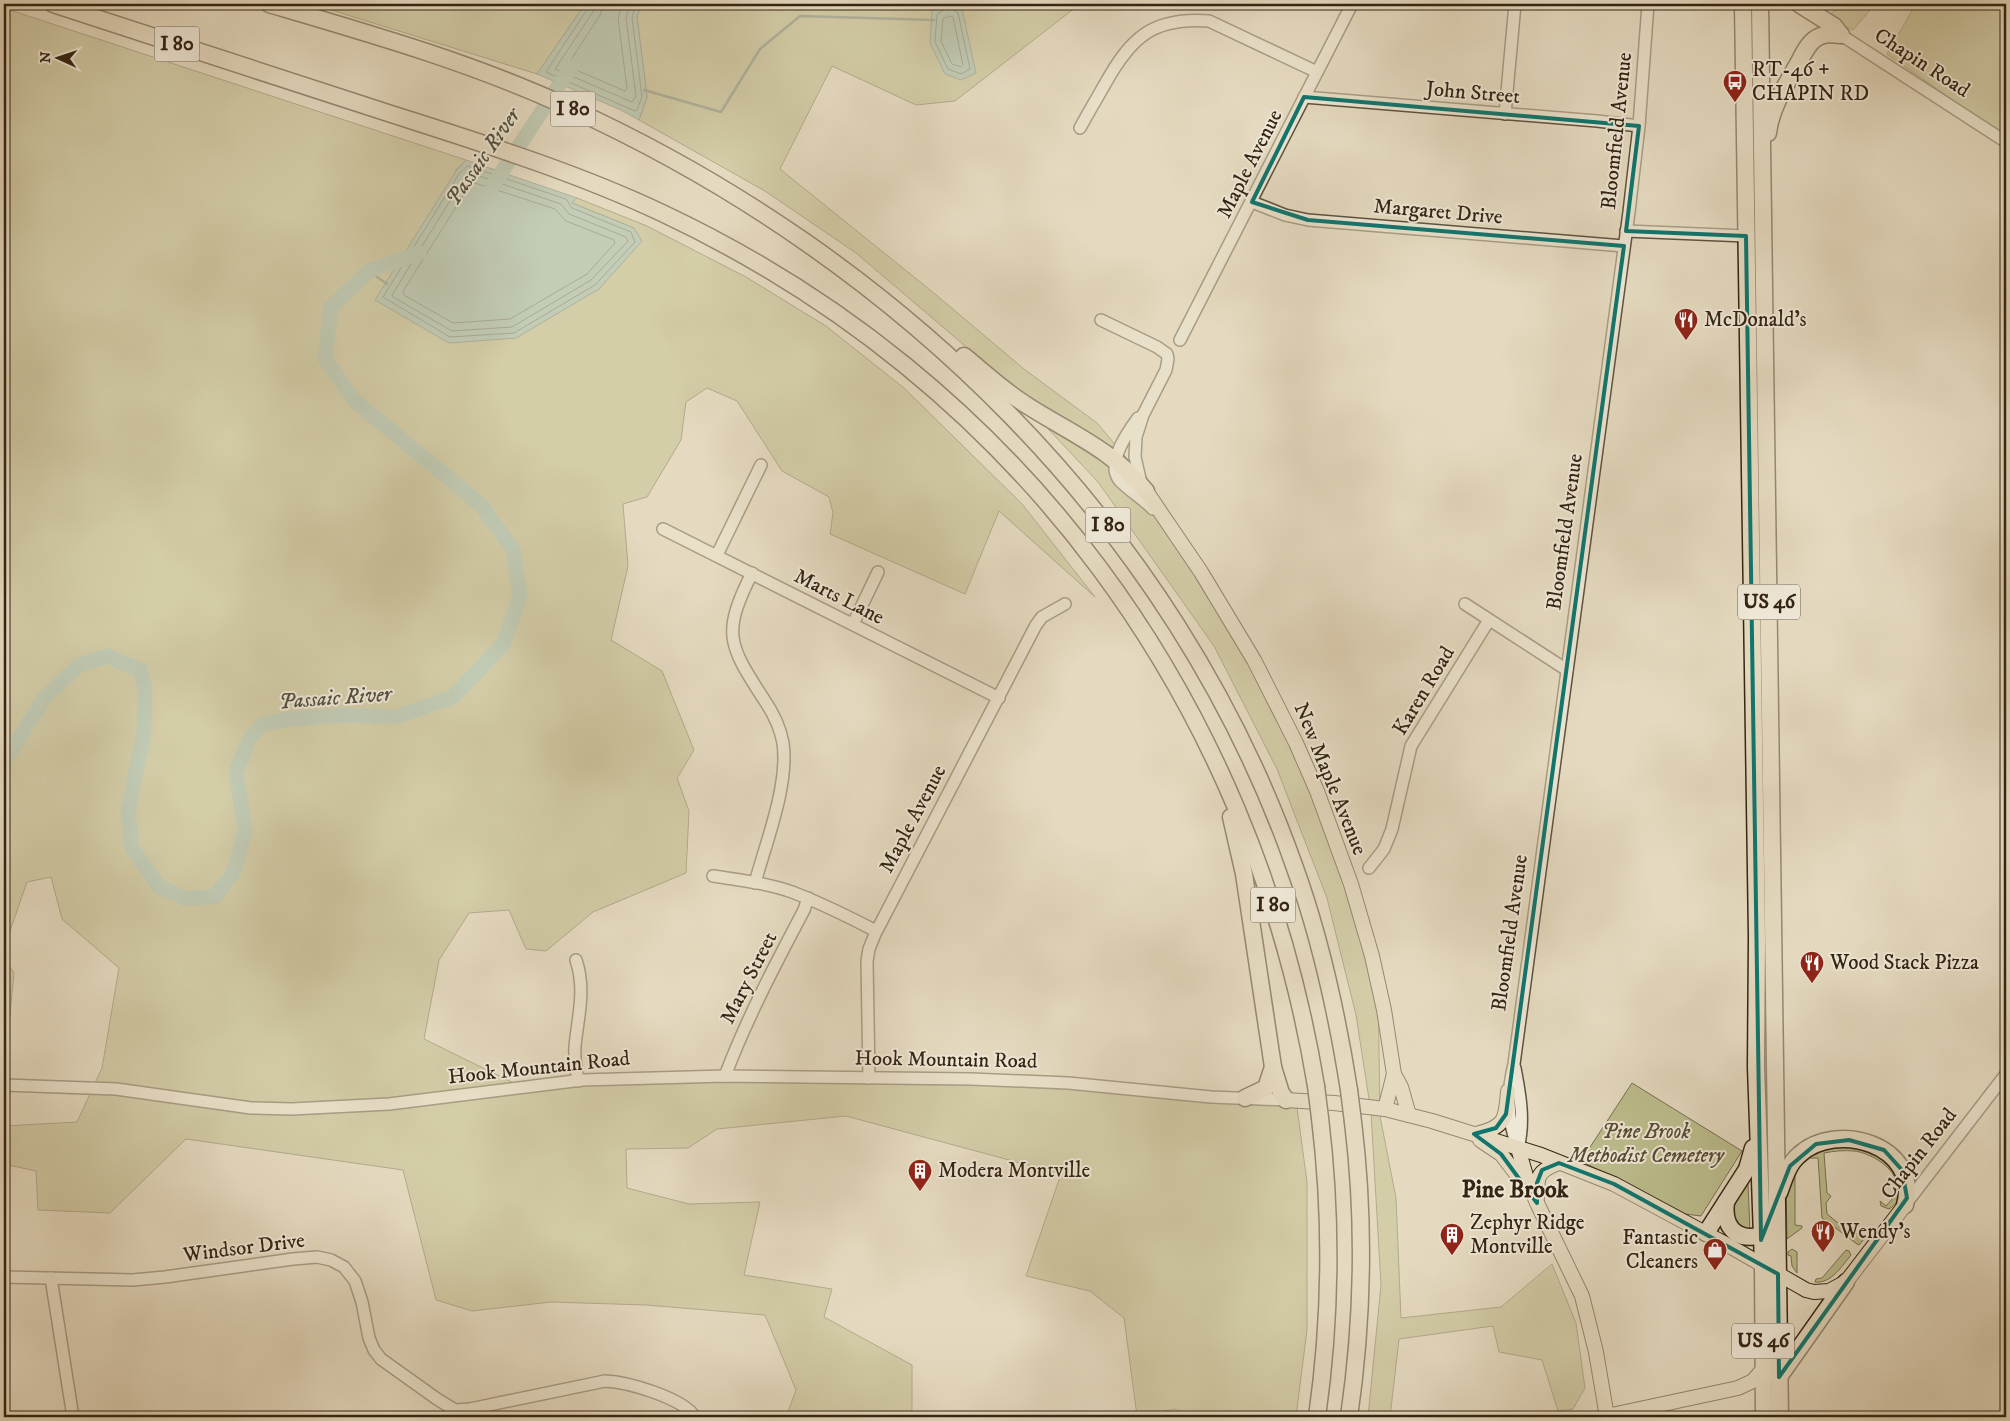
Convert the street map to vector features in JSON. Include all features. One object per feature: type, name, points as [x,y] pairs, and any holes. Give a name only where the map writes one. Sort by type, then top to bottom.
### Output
[{"type":"highway","name":"I 80","points":[[53,4],[471,140],[594,183],[660,212],[717,240],[799,288],[877,343],[951,404],[1025,478],[1096,564],[1155,649],[1202,732],[1244,826],[1274,908],[1298,996],[1316,1086],[1328,1208],[1325,1334],[1317,1417]]},
{"type":"highway","name":"I 80","points":[[269,4],[425,51],[515,84],[630,136],[738,198],[795,235],[849,274],[924,335],[968,374],[1038,444],[1087,499],[1127,550],[1182,632],[1215,689],[1244,746],[1271,806],[1292,860],[1323,959],[1337,1020],[1349,1090],[1360,1207],[1361,1264],[1358,1338],[1349,1417]]},
{"type":"highway","name":"US 46","points":[[1743,4],[1757,937],[1755,1026],[1763,1265],[1764,1411]]},
{"type":"highway","name":"US 46","points":[[1760,4],[1780,1417]]},
{"type":"highway","points":[[1799,4],[1834,26],[1841,35]]},
{"type":"highway","points":[[1762,178],[1769,124],[1781,92],[1814,40],[1828,34],[1841,35]]},
{"type":"highway","points":[[849,274],[931,331],[1014,397],[1092,443],[1115,460],[1146,491]]},
{"type":"highway","points":[[1202,732],[1225,795],[1241,854],[1274,1068],[1286,1100]]},
{"type":"highway","points":[[1245,1098],[1266,1088],[1274,1068]]},
{"type":"highway","points":[[1706,1233],[1747,1168],[1757,1127]]},
{"type":"highway","points":[[1777,1199],[1790,1166],[1800,1153],[1826,1141],[1849,1140],[1872,1144],[1884,1150],[1897,1161],[1906,1181],[1905,1205]]},
{"type":"highway","points":[[1726,1202],[1726,1220],[1732,1230],[1742,1236],[1761,1236],[1777,1226]]},
{"type":"highway","points":[[1779,1377],[1846,1282]]},
{"type":"main road","name":"New Maple Avenue","points":[[1146,491],[1201,572],[1254,660],[1284,718],[1317,791],[1351,884],[1372,956],[1384,1010],[1394,1074],[1401,1088],[1409,1115]]},
{"type":"main road","name":"New Maple Avenue","points":[[1385,1109],[1394,1074]]},
{"type":"main road","points":[[1474,1134],[1491,1130],[1500,1124],[1506,1114],[1508,1092]]},
{"type":"main road","name":"Hook Mountain Road","points":[[1286,1100],[1385,1109],[1518,1148],[1614,1184],[1706,1233],[1806,1290],[1814,1292],[1829,1291],[1846,1282]]},
{"type":"main road","points":[[1474,1134],[1506,1160],[1537,1204]]},
{"type":"main road","name":"Bloomfield Avenue","points":[[1518,1148],[1537,1204],[1582,1296],[1596,1352],[1606,1417]]},
{"type":"main road","points":[[1537,1204],[1538,1176],[1542,1170],[1559,1163]]},
{"type":"main road","name":"Chapin Road","points":[[1846,1282],[1905,1205]]},
{"type":"main road","points":[[1606,1417],[1738,1388],[1757,1378],[1764,1368]]},
{"type":"main road","points":[[1738,1388],[1756,1394],[1764,1411]]},
{"type":"street","name":"Maple Avenue","points":[[1180,340],[1352,4]]},
{"type":"street","points":[[1505,114],[1515,4]]},
{"type":"street","name":"Bloomfield Avenue","points":[[1518,1148],[1511,1131],[1508,1092],[1514,1064],[1626,231],[1639,126],[1648,4]]},
{"type":"street","points":[[1080,128],[1125,50],[1147,32],[1169,23],[1188,20],[1209,21],[1317,72]]},
{"type":"street","name":"Chapin Road","points":[[1841,35],[2006,142]]},
{"type":"street","name":"John Street","points":[[1304,98],[1639,126]]},
{"type":"street","name":"Margaret Drive","points":[[1252,202],[1284,215],[1308,220],[1624,246]]},
{"type":"street","points":[[1626,231],[1746,236]]},
{"type":"street","points":[[1101,320],[1157,347],[1167,354],[1166,370],[1139,426],[1135,448],[1139,475],[1146,491]]},
{"type":"street","points":[[1115,460],[1130,431],[1148,404]]},
{"type":"street","name":"New Maple Avenue","points":[[1115,460],[1114,471],[1121,481],[1144,500],[1168,525]]},
{"type":"street","points":[[717,555],[761,466]]},
{"type":"street","name":"Marts Lane","points":[[663,529],[999,698]]},
{"type":"street","points":[[853,624],[878,572]]},
{"type":"street","points":[[752,573],[739,598],[734,615],[732,626],[733,644],[739,660],[771,709],[778,724],[785,758],[779,796],[755,883]]},
{"type":"street","name":"Maple Avenue","points":[[869,1078],[868,961],[869,949],[876,931],[1036,625],[1042,617],[1065,604]]},
{"type":"street","points":[[1465,604],[1567,670]]},
{"type":"street","name":"Karen Road","points":[[1369,868],[1384,849],[1392,829],[1410,746],[1489,620]]},
{"type":"street","points":[[713,876],[755,883],[808,898],[876,931]]},
{"type":"street","name":"Mary Street","points":[[725,1076],[755,1004],[804,910],[808,898]]},
{"type":"street","points":[[576,960],[582,982],[582,998],[575,1046],[578,1081]]},
{"type":"street","name":"Bloomfield Avenue","points":[[1514,1064],[1519,1086],[1522,1132],[1518,1148]]},
{"type":"street","name":"Chapin Road","points":[[1905,1205],[2006,1074]]},
{"type":"street","name":"Hook Mountain Road","points":[[4,1085],[116,1089],[251,1108],[292,1109],[389,1104],[578,1081],[725,1076],[971,1079],[1061,1083],[1211,1097],[1286,1100]]},
{"type":"street","name":"Windsor Drive","points":[[4,1277],[134,1280],[293,1258],[317,1257],[331,1260],[348,1270],[355,1281],[362,1302],[369,1338],[374,1350],[381,1359],[459,1413],[470,1409],[605,1381],[615,1381],[657,1394],[686,1407],[695,1417]]},
{"type":"street","points":[[51,1278],[74,1417]]},
{"type":"highlighted area","points":[[1304,97],[1639,126],[1626,231],[1746,236],[1761,1240],[1790,1166],[1816,1144],[1849,1140],[1884,1150],[1902,1170],[1907,1198],[1779,1377],[1778,1274],[1614,1184],[1559,1163],[1542,1170],[1537,1183],[1537,1203],[1501,1154],[1474,1134],[1496,1128],[1506,1114],[1624,246],[1308,220],[1252,202]]},
{"type":"green space","points":[[312,4],[585,4],[537,74]]},
{"type":"green space","points":[[641,4],[1080,4],[955,101],[916,105],[832,66],[780,169],[935,294],[1024,369],[1097,423],[1145,480],[1219,600],[1319,793],[1378,980],[1380,1116],[1396,1198],[1401,1318],[1501,1307],[1552,1264],[1576,1323],[1585,1388],[1573,1409],[1558,1411],[1542,1360],[1499,1352],[1493,1326],[1399,1339],[1390,1417],[1368,1417],[1381,1285],[1371,1112],[1356,1015],[1327,898],[1277,769],[1214,646],[1098,482],[991,368],[856,253],[765,191],[639,120],[647,97],[637,17]]},
{"type":"green space","points":[[1840,4],[1875,4],[1853,30],[1828,18]]},
{"type":"green space","points":[[1916,4],[2006,4],[2006,137],[1887,54]]},
{"type":"green space","points":[[4,8],[466,160],[455,171],[634,228],[572,203],[577,198],[647,226],[746,277],[826,326],[904,388],[1022,504],[1095,597],[999,511],[965,594],[830,534],[833,513],[829,497],[782,471],[737,401],[707,388],[686,402],[681,440],[647,497],[623,504],[628,566],[611,640],[662,671],[694,750],[677,778],[689,811],[686,873],[593,912],[546,951],[526,949],[509,910],[469,913],[439,960],[424,1039],[526,1089],[654,1076],[982,1076],[1296,1100],[1307,1182],[1307,1330],[1296,1417],[1248,1417],[1238,1415],[1235,1417],[1186,1417],[1176,1409],[1137,1416],[1124,1318],[1090,1291],[1026,1276],[1061,1174],[846,1116],[717,1129],[688,1148],[626,1149],[627,1188],[689,1204],[760,1202],[744,1275],[832,1289],[824,1317],[912,1365],[912,1417],[786,1417],[796,1390],[765,1315],[646,1305],[551,1302],[472,1311],[436,1300],[403,1170],[186,1139],[110,1213],[38,1210],[36,1171],[4,1164],[4,1126],[77,1122],[102,1068],[119,968],[62,919],[51,877],[27,882],[4,948]]},
{"type":"green space","points":[[4,958],[14,973],[4,1076]]},
{"type":"green space","name":"Pine Brook Methodist Cemetery","points":[[1632,1083],[1742,1151],[1701,1216],[1685,1214],[1581,1161]]},
{"type":"green space","points":[[1842,1144],[1875,1150],[1899,1173],[1899,1193],[1896,1202],[1889,1209],[1881,1206],[1880,1201],[1886,1206],[1894,1197],[1897,1189],[1896,1180],[1892,1173],[1878,1160],[1854,1151],[1824,1153],[1827,1193],[1831,1196],[1826,1203],[1827,1214],[1853,1235],[1857,1233],[1861,1239],[1862,1237],[1864,1239],[1859,1245],[1857,1244],[1822,1218],[1818,1158],[1809,1158],[1795,1172],[1795,1225],[1802,1226],[1802,1228],[1787,1239],[1786,1186],[1788,1178],[1810,1152]]},
{"type":"green space","points":[[1746,1183],[1748,1184],[1750,1231],[1736,1226],[1730,1208]]},
{"type":"green space","points":[[1792,1249],[1797,1252],[1797,1273],[1792,1266],[1791,1256],[1788,1255],[1788,1252]]},
{"type":"green space","points":[[1846,1250],[1851,1255],[1840,1269],[1826,1280],[1815,1282],[1816,1279],[1822,1278]]},
{"type":"water","points":[[585,4],[641,4],[637,17],[647,97],[639,120],[621,110],[537,74]]},
{"type":"water","points":[[947,4],[952,4],[962,9],[976,73],[961,80],[945,74],[930,43],[932,11]]},
{"type":"water","points":[[466,160],[577,198],[572,203],[634,228],[642,241],[599,289],[516,338],[449,343],[375,300],[456,171]]},
{"type":"waterway","points":[[644,90],[721,112],[760,49],[800,16],[934,20]]},
{"type":"waterway","name":"Passaic River","points":[[492,187],[571,67]]},
{"type":"waterway","name":"Passaic River","points":[[4,762],[45,697],[79,665],[107,656],[140,670],[145,688],[144,732],[128,811],[132,848],[159,887],[185,898],[215,897],[234,871],[245,831],[236,771],[250,738],[263,724],[291,719],[344,715],[395,717],[453,697],[503,644],[520,597],[513,550],[481,505],[354,400],[325,358],[331,307],[369,271],[419,253]]},
{"type":"waterway","points":[[369,271],[387,284]]},
{"type":"place","name":"RT-46 + CHAPIN RD","points":[[1735,103]]},
{"type":"place","name":"McDonald's","points":[[1686,341]]},
{"type":"place","name":"Wood Stack Pizza","points":[[1812,984]]},
{"type":"place","name":"Modera Montville","points":[[920,1192]]},
{"type":"place","name":"Wendy's","points":[[1823,1253]]},
{"type":"place","name":"Zephyr Ridge Montville","points":[[1452,1256]]},
{"type":"place","name":"Fantastic Cleaners","points":[[1715,1271]]},
{"type":"district","name":"Pine Brook","points":[[1515,1190]]}]
